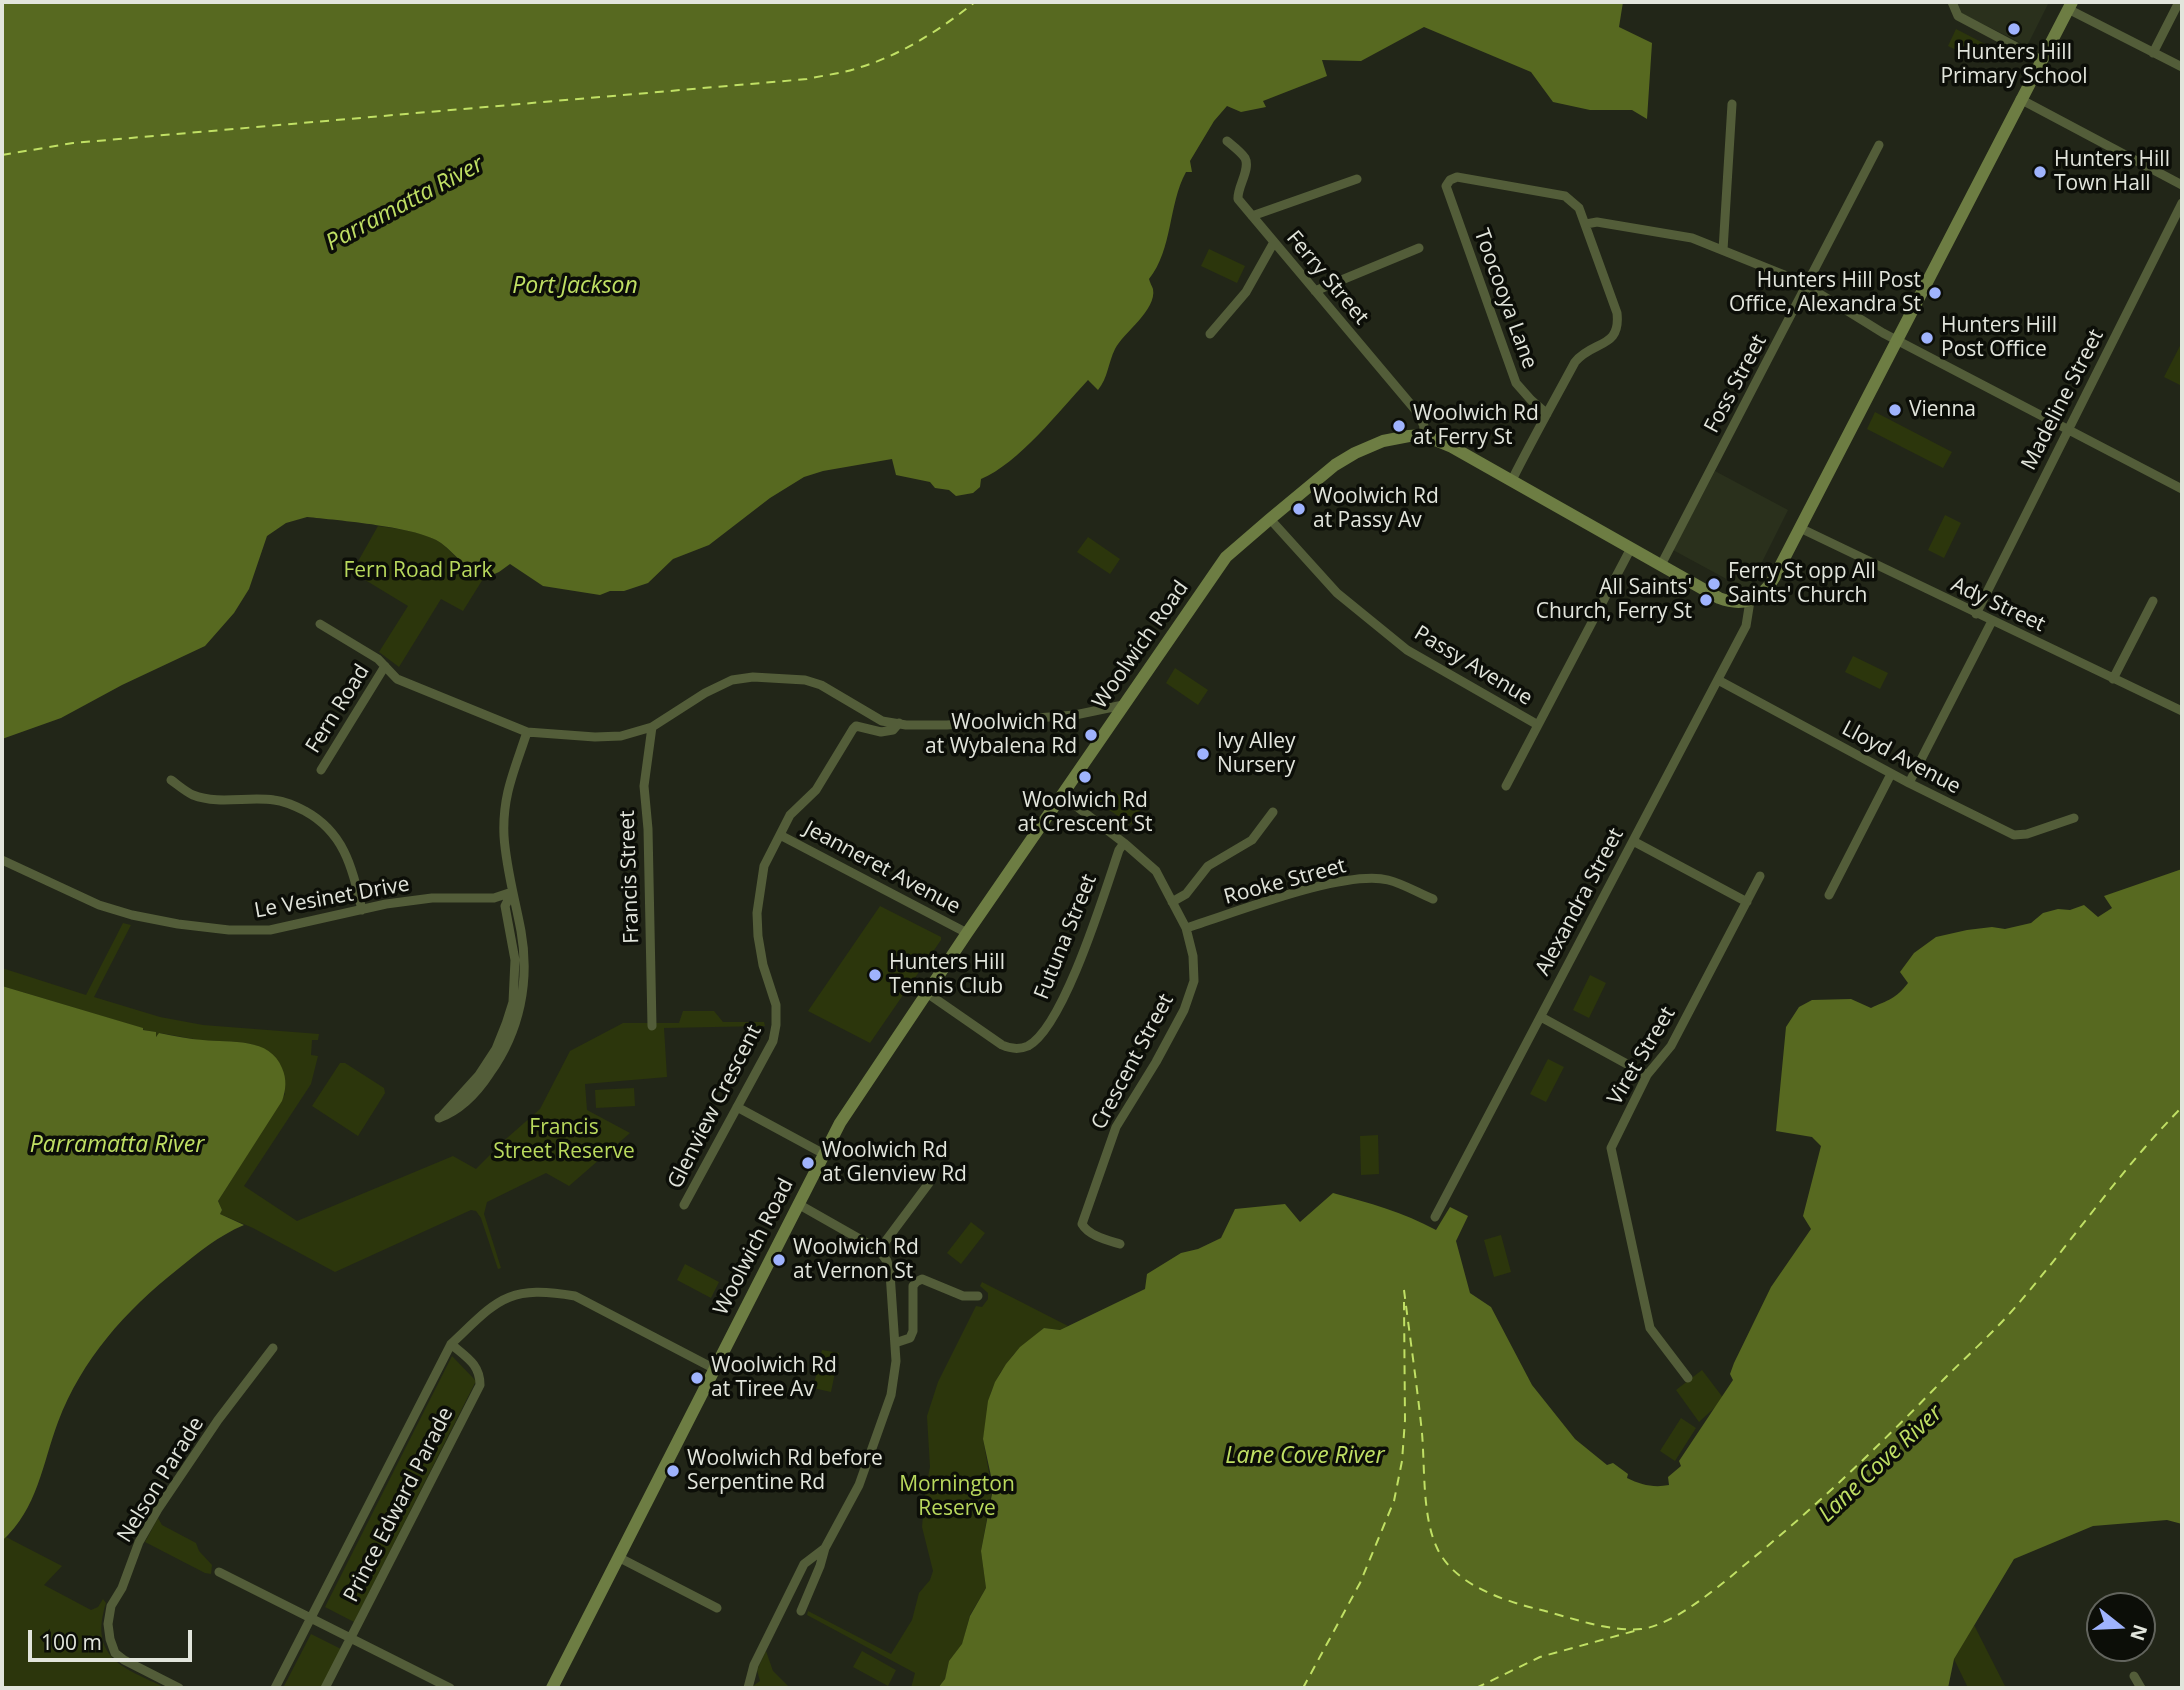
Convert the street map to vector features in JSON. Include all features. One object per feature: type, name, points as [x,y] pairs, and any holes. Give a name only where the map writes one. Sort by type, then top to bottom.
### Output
[{"type":"street","points":[[1952,2],[1958,16],[2041,60]]},
{"type":"street","points":[[2153,52],[2179,2]]},
{"type":"street","points":[[1423,435],[1452,447],[1512,480],[1719,598],[1734,602],[1750,601],[1762,595],[1771,584],[2070,6],[2182,67]]},
{"type":"street","points":[[2020,99],[2182,185]]},
{"type":"street","points":[[1723,250],[1732,104]]},
{"type":"street","name":"Ferry Street","points":[[1227,141],[1245,159],[1247,165],[1237,196],[1418,413],[1424,426],[1423,435]]},
{"type":"street","name":"Foss Street","points":[[1661,565],[1879,145]]},
{"type":"street","name":"Toocooya Lane","points":[[1547,414],[1517,383],[1446,186],[1450,180],[1457,177],[1565,196],[1579,208],[1586,224]]},
{"type":"street","points":[[1252,215],[1357,179]]},
{"type":"street","name":"Madeline Street","points":[[1976,614],[2182,202]]},
{"type":"street","points":[[1512,480],[1580,355],[1613,337],[1617,330],[1617,313],[1586,224],[1597,222],[1692,238],[1807,286],[1896,340],[2182,489]]},
{"type":"street","points":[[1210,334],[1245,292],[1274,242]]},
{"type":"street","points":[[1315,291],[1419,248]]},
{"type":"street","name":"Woolwich Road","points":[[552,1688],[713,1368],[858,1094],[1123,705],[1226,557],[1335,465],[1355,453],[1390,439],[1423,435]]},
{"type":"street","name":"Passy Avenue","points":[[1270,519],[1337,593],[1407,650],[1538,725]]},
{"type":"street","name":"Ady Street","points":[[1800,528],[2182,711]]},
{"type":"street","points":[[1506,786],[1630,548]]},
{"type":"street","name":"Alexandra Street","points":[[1435,1217],[1746,626],[1750,601]]},
{"type":"street","points":[[2113,679],[2153,601]]},
{"type":"street","points":[[1909,783],[1992,621]]},
{"type":"street","points":[[320,624],[378,659],[397,679],[527,732],[595,737],[621,736],[652,727],[705,693],[732,680],[753,677],[785,677],[813,682],[882,720],[899,723],[947,725],[1075,715],[1123,705]]},
{"type":"street","name":"Fern Road","points":[[321,770],[385,666]]},
{"type":"street","name":"Lloyd Avenue","points":[[1718,680],[1891,774],[2014,835],[2027,834],[2074,818]]},
{"type":"street","name":"Glenview Crescent","points":[[684,1205],[773,1041],[776,1004],[763,965],[758,936],[757,913],[764,866],[790,815],[816,790],[853,729],[856,726],[881,732],[893,730],[899,723]]},
{"type":"street","name":"Francis Street","points":[[652,727],[644,786],[648,829],[652,1026]]},
{"type":"street","points":[[512,892],[505,906],[515,960],[513,1002],[506,1024],[496,1049],[479,1076],[439,1118],[454,1113],[480,1088],[505,1052],[521,1004],[525,960],[504,835],[506,791],[527,732]]},
{"type":"street","points":[[1829,895],[1891,774]]},
{"type":"street","points":[[171,780],[193,795],[224,800],[274,799],[290,804],[324,823],[338,839],[348,858],[362,910]]},
{"type":"street","name":"Crescent Street","points":[[1063,796],[1156,871],[1186,928],[1193,956],[1194,981],[1184,1010],[1116,1127],[1105,1152],[1082,1224],[1097,1236],[1120,1244]]},
{"type":"street","points":[[1172,902],[1186,894],[1209,866],[1251,840],[1273,812]]},
{"type":"street","name":"Jeanneret Avenue","points":[[780,835],[967,933]]},
{"type":"street","points":[[1633,841],[1746,902]]},
{"type":"street","name":"Futuna Street","points":[[927,993],[1002,1045],[1016,1049],[1030,1045],[1053,1017],[1078,966],[1119,850],[1124,843]]},
{"type":"street","name":"Le Vesinet Drive","points":[[2,860],[99,905],[132,915],[195,926],[270,930],[432,898],[494,898],[512,892]]},
{"type":"street","name":"Viret Street","points":[[1688,1378],[1650,1328],[1611,1148],[1647,1075],[1671,1046],[1760,876]]},
{"type":"street","name":"Rooke Street","points":[[1186,928],[1288,895],[1354,880],[1387,880],[1433,899]]},
{"type":"street","points":[[1541,1017],[1647,1075]]},
{"type":"street","points":[[737,1107],[824,1154]]},
{"type":"street","points":[[879,1250],[929,1184]]},
{"type":"street","points":[[798,1204],[879,1250],[887,1261],[895,1343],[894,1383],[881,1426],[859,1485],[825,1548],[802,1611]]},
{"type":"street","points":[[895,1343],[910,1338],[913,1331],[913,1286],[916,1282],[922,1279],[963,1296],[978,1296]]},
{"type":"street","name":"Prince Edward Parade","points":[[275,1688],[451,1344],[481,1314],[505,1297],[515,1294],[561,1293],[575,1296],[713,1368]]},
{"type":"street","name":"Prince Edward Parade","points":[[325,1688],[480,1385],[477,1366],[451,1344]]},
{"type":"street","name":"Nelson Parade","points":[[179,1688],[115,1653],[108,1624],[111,1606],[122,1588],[139,1542],[158,1509],[218,1420],[273,1348]]},
{"type":"street","points":[[748,1688],[754,1665],[804,1564],[825,1548]]},
{"type":"street","points":[[618,1557],[717,1608]]},
{"type":"street","points":[[219,1572],[450,1688]]},
{"type":"street","points":[[2134,1676],[2141,1688]]},
{"type":"shaded area","name":"Hunters Hill Primary School","points":[[1954,2],[2049,2],[2027,46],[1957,11]]},
{"type":"shaded area","points":[[1715,471],[1788,510],[1750,586],[1743,588],[1673,550]]},
{"type":"green space","points":[[1956,29],[1991,47],[1983,63],[1948,46]]},
{"type":"green space","points":[[1209,249],[1245,266],[1237,283],[1201,266]]},
{"type":"green space","points":[[2182,342],[2182,386],[2164,377]]},
{"type":"green space","points":[[1875,412],[1952,452],[1943,468],[1867,429]]},
{"type":"green space","points":[[1945,515],[1961,523],[1944,558],[1928,550]]},
{"type":"green space","name":"Fern Road Park","points":[[378,526],[436,539],[470,571],[483,579],[463,611],[441,599],[399,667],[379,652],[408,606],[352,572]]},
{"type":"green space","points":[[1088,537],[1120,559],[1110,574],[1077,552]]},
{"type":"green space","points":[[1853,656],[1888,673],[1880,689],[1845,672]]},
{"type":"green space","points":[[1175,668],[1208,690],[1198,705],[1166,683]]},
{"type":"green space","points":[[1109,788],[1141,810],[1131,825],[1099,803]]},
{"type":"green space","name":"Hunters Hill Tennis Club","points":[[880,906],[941,937],[941,940],[870,1043],[808,1011]]},
{"type":"green space","name":"Francis Street Reserve","points":[[123,923],[131,925],[94,997],[160,1017],[203,1025],[319,1034],[318,1040],[312,1040],[311,1055],[318,1056],[311,1084],[244,1186],[297,1221],[453,1156],[476,1169],[540,1109],[570,1051],[623,1023],[679,1023],[683,1011],[714,1011],[723,1022],[764,1022],[765,1026],[664,1028],[667,1077],[585,1084],[587,1110],[630,1133],[569,1186],[546,1173],[487,1202],[484,1214],[501,1268],[498,1269],[481,1218],[476,1211],[471,1210],[335,1272],[253,1228],[220,1214],[222,1210],[218,1201],[285,1094],[275,1057],[258,1046],[239,1042],[199,1040],[160,1033],[158,1037],[155,1032],[2,986],[2,968],[86,995]]},
{"type":"green space","points":[[1590,975],[1606,983],[1589,1018],[1573,1010]]},
{"type":"green space","points":[[1548,1059],[1564,1067],[1546,1102],[1530,1094]]},
{"type":"green space","points":[[340,1063],[345,1063],[384,1088],[385,1093],[358,1136],[312,1106]]},
{"type":"green space","points":[[634,1088],[635,1106],[596,1108],[595,1090]]},
{"type":"green space","points":[[1378,1135],[1379,1174],[1361,1175],[1360,1136]]},
{"type":"green space","points":[[971,1222],[985,1233],[961,1264],[947,1253]]},
{"type":"green space","points":[[1501,1235],[1511,1272],[1494,1277],[1484,1240]]},
{"type":"green space","points":[[685,1264],[719,1282],[711,1298],[677,1280]]},
{"type":"green space","name":"Mornington Reserve","points":[[982,1282],[1068,1326],[1060,1330],[1044,1328],[1013,1355],[991,1392],[983,1439],[992,1490],[981,1551],[986,1588],[970,1615],[962,1645],[949,1661],[945,1679],[938,1688],[911,1688],[915,1673],[807,1615],[808,1611],[891,1654],[912,1620],[919,1593],[930,1580],[933,1571],[922,1527],[930,1467],[927,1416],[938,1382],[976,1306],[982,1307],[988,1299],[988,1293],[980,1286]]},
{"type":"green space","points":[[822,1350],[839,1353],[831,1392],[813,1388]]},
{"type":"green space","points":[[452,1356],[476,1381],[354,1622],[325,1607]]},
{"type":"green space","points":[[1702,1370],[1724,1399],[1699,1422],[1676,1390]]},
{"type":"green space","points":[[1681,1418],[1696,1428],[1675,1461],[1660,1451]]},
{"type":"green space","points":[[158,1518],[162,1525],[196,1543],[199,1551],[212,1565],[211,1574],[145,1542]]},
{"type":"green space","points":[[6,1537],[62,1566],[44,1585],[91,1610],[98,1607],[103,1599],[106,1603],[102,1637],[106,1649],[124,1667],[166,1688],[2,1688],[2,1541]]},
{"type":"green space","points":[[1974,1625],[2006,1688],[1968,1688],[1954,1659]]},
{"type":"green space","points":[[311,1634],[341,1649],[321,1688],[283,1688]]},
{"type":"green space","points":[[766,1651],[773,1671],[790,1688],[753,1686],[760,1681],[757,1670]]},
{"type":"green space","points":[[862,1651],[896,1670],[888,1686],[853,1667]]},
{"type":"water","name":"Port Jackson","points":[[2,2],[1623,2],[1619,27],[1652,43],[1647,119],[1632,110],[1590,110],[1553,102],[1531,72],[1424,27],[1361,61],[1322,60],[1327,76],[1263,101],[1266,107],[1241,112],[1227,106],[1214,121],[1190,161],[1192,172],[1186,172],[1180,185],[1167,241],[1149,279],[1153,289],[1150,305],[1115,349],[1098,390],[1088,380],[1024,449],[995,472],[981,479],[980,487],[973,493],[956,496],[949,490],[935,488],[930,482],[896,475],[892,459],[823,471],[804,477],[770,498],[709,545],[673,559],[648,583],[600,595],[543,586],[510,564],[483,579],[441,543],[430,537],[377,525],[307,517],[286,523],[267,536],[249,589],[234,613],[205,646],[122,685],[61,718],[2,739]]},
{"type":"water","name":"Lane Cove River","points":[[2182,869],[2182,1524],[2167,1520],[2093,1526],[2014,1559],[1954,1659],[1948,1688],[938,1688],[945,1679],[949,1661],[962,1644],[970,1616],[986,1588],[981,1551],[992,1494],[983,1439],[988,1401],[1006,1364],[1020,1347],[1044,1328],[1060,1330],[1145,1289],[1147,1274],[1181,1253],[1198,1249],[1221,1238],[1235,1209],[1285,1204],[1300,1222],[1333,1193],[1373,1204],[1436,1230],[1450,1207],[1468,1216],[1456,1241],[1470,1293],[1491,1307],[1532,1385],[1575,1439],[1607,1465],[1613,1463],[1628,1474],[1627,1478],[1637,1482],[1653,1486],[1669,1485],[1668,1477],[1681,1466],[1679,1461],[1733,1380],[1730,1374],[1734,1363],[1771,1287],[1811,1229],[1803,1216],[1821,1146],[1812,1137],[1776,1131],[1786,1027],[1799,1007],[1812,1000],[1851,999],[1871,1008],[1900,993],[1908,983],[1900,972],[1914,953],[1936,937],[1992,927],[2005,929],[2031,923],[2043,913],[2058,909],[2070,910],[2084,905],[2098,917],[2112,908],[2104,896]]},
{"type":"water","name":"Parramatta River","points":[[2,986],[156,1032],[156,1037],[159,1033],[259,1046],[276,1058],[284,1072],[285,1084],[282,1101],[218,1201],[222,1210],[220,1214],[244,1225],[217,1239],[178,1269],[140,1302],[107,1338],[79,1377],[68,1399],[38,1485],[24,1515],[2,1541]]},
{"type":"ferry route","points":[[2,155],[73,143],[807,79],[877,62],[935,31],[975,2]]},
{"type":"ferry route","points":[[1404,1290],[1422,1433],[1429,1524],[1438,1550],[1446,1562],[1468,1582],[1495,1596],[1523,1605],[1615,1628],[1641,1629],[1654,1626],[1697,1603],[1773,1542],[1896,1428],[2009,1314],[2139,1154],[2182,1107]]},
{"type":"ferry route","points":[[1303,1688],[1360,1583],[1394,1501],[1402,1461],[1405,1420],[1404,1302]]},
{"type":"ferry route","points":[[1476,1688],[1540,1657],[1638,1630]]},
{"type":"place","name":"Hunters Hill Primary School","points":[[2014,29]]},
{"type":"place","name":"Hunters Hill Town Hall","points":[[2040,172]]},
{"type":"place","name":"Hunters Hill Post Office, Alexandra St","points":[[1935,293]]},
{"type":"place","name":"Hunters Hill Post Office","points":[[1927,338]]},
{"type":"place","name":"Vienna","points":[[1895,410]]},
{"type":"place","name":"Woolwich Rd at Ferry St","points":[[1399,426]]},
{"type":"place","name":"Woolwich Rd at Passy Av","points":[[1299,509]]},
{"type":"place","name":"Ferry St opp All Saints' Church","points":[[1714,584]]},
{"type":"place","name":"All Saints' Church, Ferry St","points":[[1706,600]]},
{"type":"place","name":"Woolwich Rd at Wybalena Rd","points":[[1091,735]]},
{"type":"place","name":"Ivy Alley Nursery","points":[[1203,754]]},
{"type":"place","name":"Woolwich Rd at Crescent St","points":[[1085,777]]},
{"type":"place","name":"Hunters Hill Tennis Club","points":[[875,975]]},
{"type":"place","name":"Woolwich Rd at Glenview Rd","points":[[808,1163]]},
{"type":"place","name":"Woolwich Rd at Vernon St","points":[[779,1260]]},
{"type":"place","name":"Woolwich Rd at Tiree Av","points":[[697,1378]]},
{"type":"place","name":"Woolwich Rd before Serpentine Rd","points":[[673,1471]]}]
